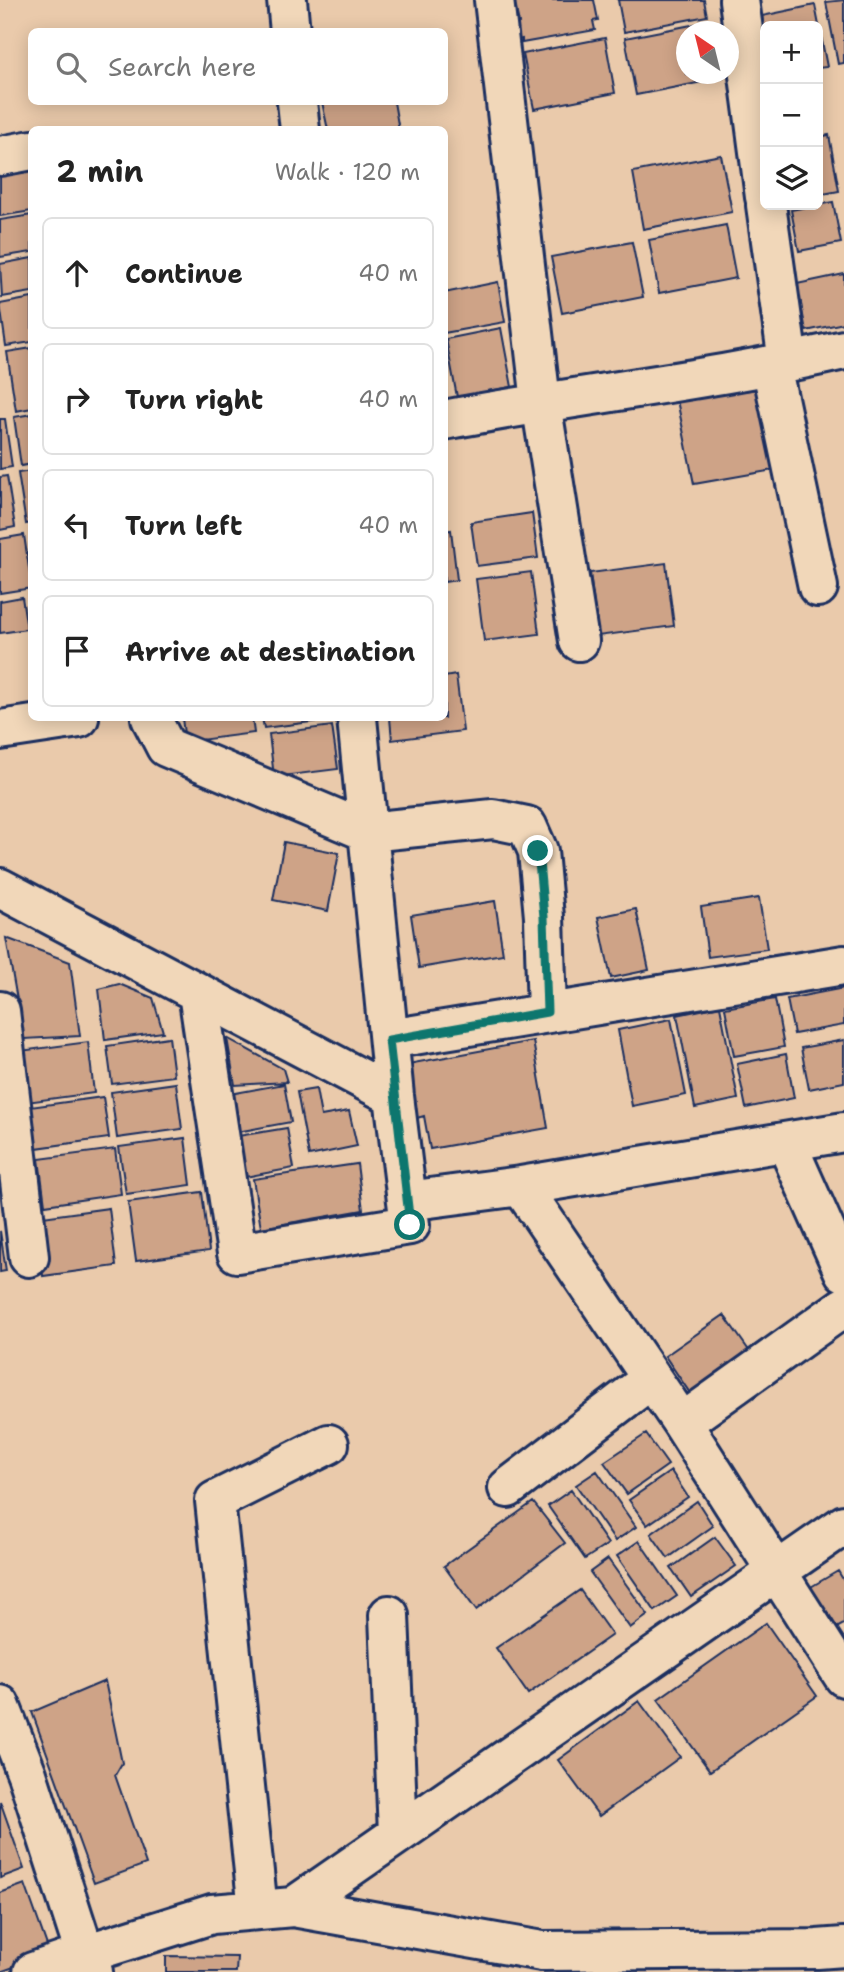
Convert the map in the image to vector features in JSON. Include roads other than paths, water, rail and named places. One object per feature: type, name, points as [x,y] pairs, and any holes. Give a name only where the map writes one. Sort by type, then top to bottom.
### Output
[{"type":"street","points":[[287,0],[290,28]]},
{"type":"street","points":[[494,0],[541,402],[579,641]]},
{"type":"street","points":[[739,0],[760,159]]},
{"type":"street","points":[[297,105],[300,126]]},
{"type":"street","points":[[0,156],[28,151]]},
{"type":"street","points":[[766,210],[779,364],[818,587]]},
{"type":"street","points":[[448,419],[779,364],[844,350]]},
{"type":"street","points":[[0,730],[59,721]]},
{"type":"street","points":[[153,721],[166,747],[369,832],[493,819],[527,826],[538,851],[544,917],[547,1012]]},
{"type":"street","points":[[198,993],[237,1253],[410,1225],[394,1096],[357,721]]},
{"type":"street","points":[[0,888],[394,1096]]},
{"type":"street","points":[[389,1040],[844,965]]},
{"type":"street","points":[[0,1010],[29,1257]]},
{"type":"street","points":[[407,1201],[521,1186],[844,1132]]},
{"type":"street","points":[[786,1142],[844,1272]]},
{"type":"street","points":[[521,1186],[779,1571],[844,1676]]},
{"type":"street","points":[[681,1423],[844,1307]]},
{"type":"street","points":[[508,1488],[650,1380]]},
{"type":"street","points":[[275,1908],[215,1501],[329,1444]]},
{"type":"street","points":[[275,1908],[398,1834],[844,1525]]},
{"type":"street","points":[[389,1615],[398,1834]]},
{"type":"street","points":[[0,1705],[14,1779],[89,1963]]},
{"type":"street","points":[[33,1972],[89,1963],[212,1914],[275,1908],[540,1961],[844,1947]]}]
